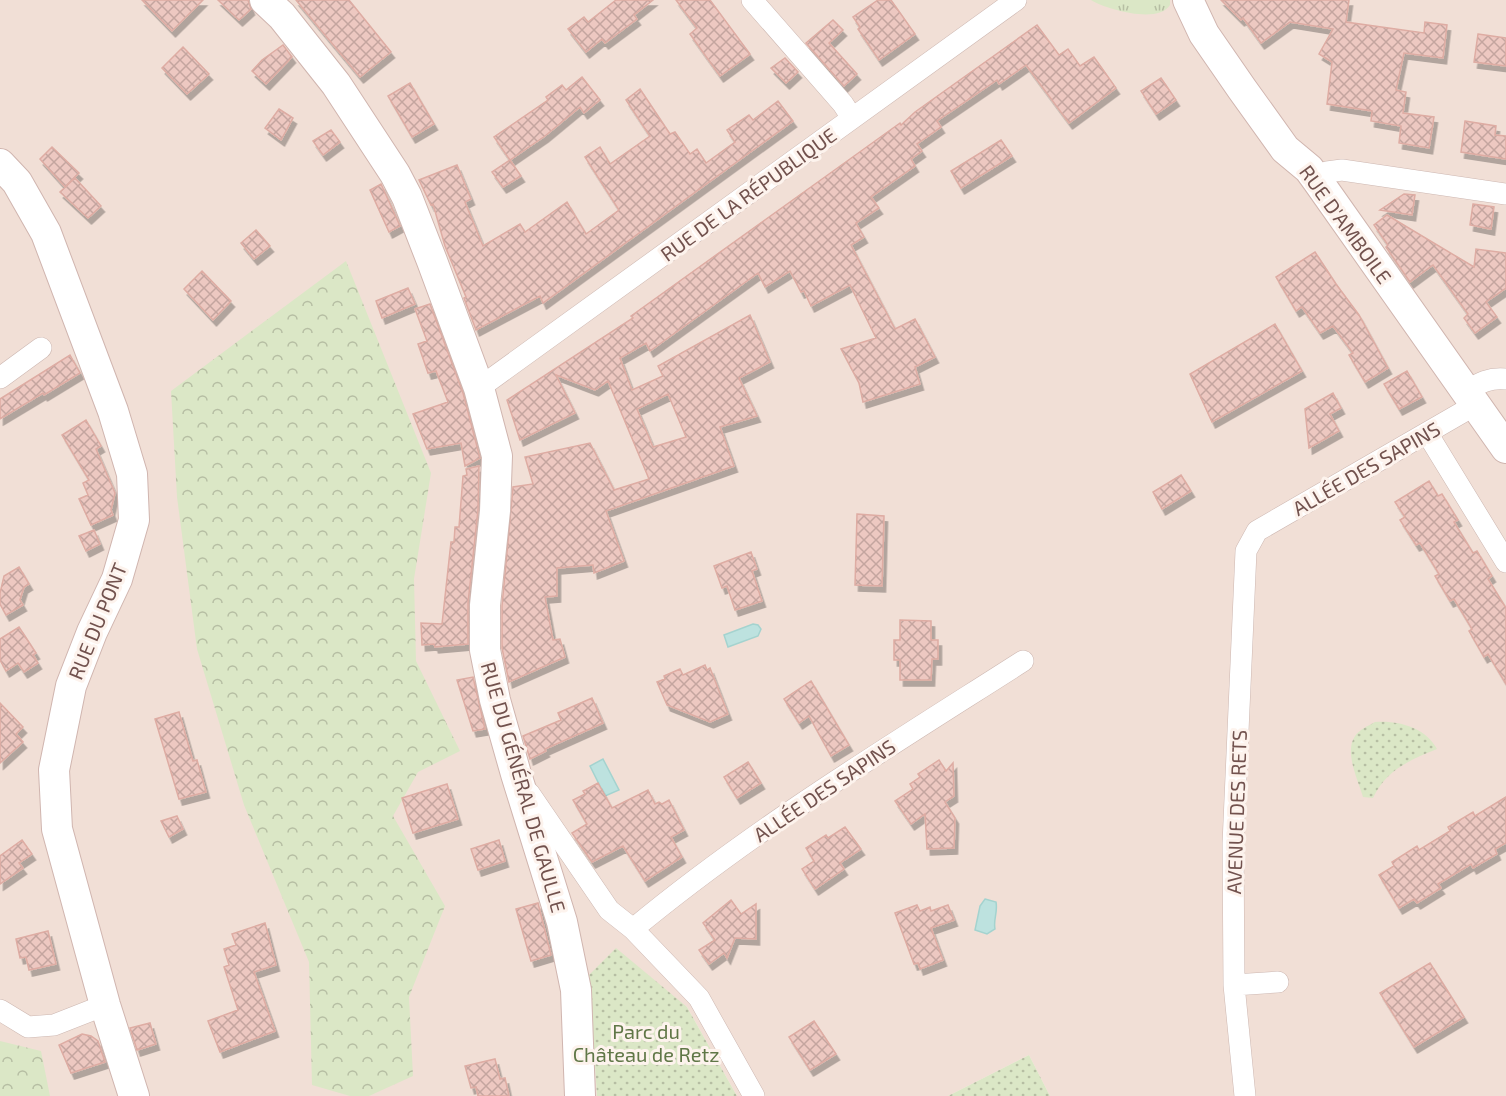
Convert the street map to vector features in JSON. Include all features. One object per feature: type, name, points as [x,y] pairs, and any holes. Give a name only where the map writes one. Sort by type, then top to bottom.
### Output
[{"type":"street","name":"RUE DU GÉNÉRAL DE GAULLE","points":[[265,0],[282,16],[336,84],[395,174],[407,197],[479,388],[497,456],[495,511],[485,605],[485,650],[495,700],[562,922],[576,990],[580,1096]]},
{"type":"street","points":[[752,0],[843,104],[852,118]]},
{"type":"street","name":"RUE DE LA RÉPUBLIQUE","points":[[479,388],[1016,0]]},
{"type":"street","name":"RUE D'AMBOILE","points":[[1188,0],[1204,34],[1242,89],[1285,148],[1309,169],[1506,448]]},
{"type":"street","name":"RUE DU PONT","points":[[0,164],[17,182],[46,233],[113,411],[132,474],[134,520],[117,579],[92,632],[71,686],[54,770],[57,829],[105,1005],[134,1096]]},
{"type":"street","points":[[1317,180],[1327,172],[1342,170],[1506,194]]},
{"type":"street","points":[[0,378],[41,348]]},
{"type":"street","name":"ALLÉE DES SAPINS","points":[[1257,531],[1427,433],[1470,399],[1479,382],[1496,378],[1506,379]]},
{"type":"street","points":[[1427,433],[1506,562]]},
{"type":"street","name":"AVENUE DES RETS","points":[[1245,1096],[1234,985],[1233,844],[1246,551],[1257,531]]},
{"type":"street","name":"ALLÉE DES SAPINS","points":[[633,929],[749,840],[856,767],[1023,661]]},
{"type":"street","points":[[516,774],[609,910],[633,929],[699,998],[754,1096]]},
{"type":"street","points":[[1234,985],[1278,982]]},
{"type":"street","points":[[0,1010],[28,1027],[54,1025],[105,1005]]},
{"type":"shaded area","points":[[0,0],[1506,0],[1506,1096],[1050,1096],[1029,1055],[948,1096],[737,1096],[687,1007],[589,976],[597,1096],[0,1096]]},
{"type":"green space","points":[[1091,0],[1170,0],[1170,5],[1164,11],[1144,14],[1120,11]]},
{"type":"green space","points":[[346,261],[431,473],[414,579],[416,661],[460,751],[418,772],[393,816],[445,906],[409,997],[413,1076],[369,1096],[350,1096],[312,1085],[309,962],[244,805],[197,649],[177,497],[171,391]]},
{"type":"green space","points":[[1375,722],[1393,722],[1411,727],[1426,736],[1437,749],[1408,762],[1392,773],[1378,788],[1373,798],[1363,797],[1353,766],[1351,750],[1355,736]]},
{"type":"green space","name":"Parc du Château de Retz","points":[[616,948],[687,1007],[737,1096],[597,1096],[589,975]]},
{"type":"green space","points":[[0,1041],[41,1051],[50,1096],[0,1096]]},
{"type":"green space","points":[[1029,1055],[1050,1096],[948,1096]]},
{"type":"water","points":[[753,624],[758,625],[761,629],[758,636],[728,647],[724,635]]},
{"type":"water","points":[[603,759],[619,790],[605,796],[590,766]]},
{"type":"water","points":[[985,899],[996,902],[995,929],[987,934],[975,930],[980,906]]},
{"type":"building","points":[[142,0],[203,0],[172,31]]},
{"type":"building","points":[[218,0],[248,0],[251,9],[239,20]]},
{"type":"building","points":[[296,0],[349,0],[391,52],[360,77]]},
{"type":"building","points":[[616,0],[653,0],[634,15],[637,19],[605,43],[602,39],[586,52],[568,29],[584,17],[588,22]]},
{"type":"building","points":[[676,0],[710,0],[750,54],[720,76],[690,34],[697,28]]},
{"type":"building","points":[[878,0],[891,0],[915,34],[879,60],[858,29],[860,27],[853,17]]},
{"type":"building","points":[[1221,0],[1349,0],[1346,22],[1424,33],[1425,22],[1447,25],[1443,58],[1404,53],[1396,90],[1406,92],[1403,113],[1434,117],[1429,148],[1399,143],[1401,126],[1371,121],[1372,111],[1327,104],[1332,62],[1319,54],[1333,29],[1290,22],[1261,43],[1243,18],[1241,20]]},
{"type":"building","points":[[833,20],[843,30],[829,43],[857,74],[844,86],[806,43]]},
{"type":"building","points":[[1037,25],[1059,55],[1068,49],[1080,66],[1094,57],[1116,88],[1069,123],[1026,65],[999,84],[997,80],[937,121],[941,127],[917,144],[922,151],[911,159],[915,166],[871,197],[879,208],[856,223],[864,237],[851,245],[895,329],[915,319],[935,357],[915,367],[920,384],[863,402],[859,383],[841,349],[876,338],[850,285],[811,306],[790,271],[765,287],[758,273],[650,351],[646,343],[620,358],[632,390],[663,376],[658,366],[750,315],[770,362],[739,378],[757,416],[720,427],[734,466],[606,511],[624,561],[594,573],[593,565],[557,568],[557,596],[545,597],[553,640],[560,639],[565,657],[509,682],[502,648],[502,606],[513,487],[533,484],[525,457],[590,443],[614,490],[649,479],[608,381],[595,390],[556,375],[575,413],[520,440],[507,400],[633,318],[631,316],[900,123],[901,125],[915,112]],"holes":[[[668,394],[686,437],[653,447],[637,409]]]},
{"type":"building","points":[[1478,34],[1506,38],[1506,66],[1474,62]]},
{"type":"building","points":[[283,45],[292,57],[266,84],[252,71],[262,60]]},
{"type":"building","points":[[183,47],[209,74],[187,94],[162,68]]},
{"type":"building","points":[[785,58],[798,72],[786,83],[771,68]]},
{"type":"building","points":[[582,77],[600,100],[584,113],[580,107],[545,136],[510,160],[494,137],[548,100],[546,97],[562,85],[566,90]]},
{"type":"building","points":[[1161,78],[1176,100],[1156,114],[1141,91]]},
{"type":"building","points":[[410,83],[434,124],[412,137],[388,96]]},
{"type":"building","points":[[640,89],[670,134],[675,132],[690,154],[697,149],[706,163],[735,142],[727,130],[749,115],[753,120],[778,101],[793,121],[543,303],[540,296],[476,330],[464,298],[466,297],[445,246],[433,204],[431,205],[419,180],[457,165],[471,199],[465,202],[483,246],[520,224],[525,232],[567,202],[586,234],[619,210],[585,157],[600,147],[610,164],[650,136],[626,100]]},
{"type":"building","points":[[279,109],[293,118],[281,140],[265,128]]},
{"type":"building","points":[[1465,121],[1496,126],[1495,135],[1506,136],[1506,159],[1461,152]]},
{"type":"building","points":[[331,130],[340,142],[323,155],[313,141]]},
{"type":"building","points":[[1001,140],[1012,156],[961,188],[951,171]]},
{"type":"building","points":[[52,147],[79,173],[65,187],[40,159]]},
{"type":"building","points":[[510,160],[521,176],[503,187],[492,172]]},
{"type":"building","points":[[75,178],[101,206],[88,218],[60,192]]},
{"type":"building","points":[[381,184],[400,226],[389,232],[370,190]]},
{"type":"building","points":[[1404,194],[1415,195],[1412,215],[1380,210]]},
{"type":"building","points":[[1473,204],[1494,207],[1491,229],[1470,225]]},
{"type":"building","points":[[1387,215],[1474,267],[1476,249],[1506,253],[1506,288],[1486,302],[1497,317],[1475,333],[1464,318],[1468,314],[1433,265],[1410,282],[1374,225]]},
{"type":"building","points":[[256,230],[270,246],[254,259],[241,243]]},
{"type":"building","points":[[1315,252],[1359,315],[1388,368],[1365,382],[1349,355],[1353,353],[1333,326],[1320,333],[1302,307],[1296,311],[1276,277]]},
{"type":"building","points":[[202,271],[231,301],[213,320],[184,289]]},
{"type":"building","points":[[408,288],[415,304],[382,318],[376,301]]},
{"type":"building","points":[[430,304],[463,393],[480,458],[465,466],[461,443],[427,449],[413,414],[448,402],[436,371],[428,373],[418,344],[427,341],[415,309]]},
{"type":"building","points":[[1275,324],[1302,371],[1212,422],[1190,374]]},
{"type":"building","points":[[70,355],[80,373],[0,419],[0,399]]},
{"type":"building","points":[[1407,371],[1422,397],[1399,409],[1384,384]]},
{"type":"building","points":[[1333,393],[1341,408],[1330,414],[1339,431],[1309,448],[1305,409]]},
{"type":"building","points":[[86,420],[101,446],[96,449],[115,493],[111,510],[113,515],[91,525],[79,499],[88,495],[83,483],[89,480],[62,435]]},
{"type":"building","points":[[479,466],[478,510],[468,603],[468,644],[435,647],[434,644],[422,645],[421,623],[442,624],[451,542],[454,542],[455,527],[459,527],[463,476],[467,475],[466,469]]},
{"type":"building","points":[[1181,475],[1191,491],[1162,509],[1153,492]]},
{"type":"building","points":[[1429,481],[1438,496],[1442,494],[1458,520],[1454,522],[1473,553],[1477,551],[1492,576],[1488,579],[1506,608],[1506,684],[1488,654],[1484,657],[1469,631],[1472,629],[1454,599],[1450,601],[1435,576],[1439,574],[1420,543],[1416,545],[1400,520],[1405,517],[1395,502]]},
{"type":"building","points":[[857,514],[884,516],[882,586],[855,585]]},
{"type":"building","points":[[94,530],[100,544],[86,551],[79,536]]},
{"type":"building","points":[[751,552],[757,569],[752,571],[762,601],[735,610],[727,586],[722,588],[714,566]]},
{"type":"building","points":[[19,567],[29,584],[24,587],[20,600],[23,605],[6,615],[0,604],[4,576]]},
{"type":"building","points":[[900,620],[931,621],[931,640],[938,640],[938,659],[932,659],[931,680],[900,680],[900,660],[894,660],[894,640],[900,640]]},
{"type":"building","points":[[19,627],[36,653],[33,655],[38,663],[24,672],[18,663],[6,671],[0,660],[0,639]]},
{"type":"building","points":[[705,665],[707,670],[710,668],[728,714],[710,722],[667,705],[657,682],[680,669],[683,675]]},
{"type":"building","points":[[473,677],[485,729],[473,731],[457,680]]},
{"type":"building","points":[[811,681],[849,745],[831,756],[809,716],[799,723],[784,699]]},
{"type":"building","points":[[592,698],[603,723],[545,749],[546,751],[530,759],[523,736],[561,720],[558,713]]},
{"type":"building","points":[[0,703],[23,727],[16,734],[23,742],[0,763]]},
{"type":"building","points":[[179,712],[193,761],[197,760],[206,792],[179,799],[155,719]]},
{"type":"building","points":[[939,760],[946,771],[953,763],[954,796],[945,802],[955,818],[954,848],[927,849],[925,814],[911,824],[895,801],[913,789],[910,784],[920,777],[918,774]]},
{"type":"building","points":[[748,762],[761,783],[737,798],[724,777]]},
{"type":"building","points":[[598,783],[612,808],[648,790],[655,804],[659,802],[662,804],[669,800],[684,830],[671,837],[682,857],[645,881],[623,846],[592,862],[572,833],[587,824],[573,800],[585,794],[583,791]]},
{"type":"building","points":[[447,784],[458,819],[413,833],[402,798]]},
{"type":"building","points":[[1506,797],[1506,843],[1495,849],[1497,854],[1473,868],[1471,864],[1438,884],[1441,888],[1417,903],[1414,899],[1399,908],[1379,875],[1394,866],[1392,862],[1417,846],[1419,850],[1450,831],[1448,827],[1473,812],[1475,816]]},
{"type":"building","points":[[177,816],[183,829],[169,837],[161,821]]},
{"type":"building","points":[[845,827],[861,849],[840,863],[844,869],[815,889],[802,869],[814,861],[806,848],[826,835],[828,838]]},
{"type":"building","points":[[22,840],[32,854],[19,863],[23,868],[0,884],[0,856]]},
{"type":"building","points":[[499,840],[505,861],[478,870],[471,849]]},
{"type":"building","points":[[731,900],[741,914],[756,904],[756,939],[735,938],[727,958],[724,953],[709,964],[699,950],[715,940],[703,923]]},
{"type":"building","points":[[538,903],[551,955],[531,961],[516,909]]},
{"type":"building","points":[[917,905],[920,911],[930,907],[931,911],[948,905],[954,920],[931,928],[943,960],[920,969],[918,963],[914,964],[895,913]]},
{"type":"building","points":[[265,923],[276,965],[254,972],[275,1031],[220,1052],[208,1021],[238,1010],[224,967],[229,965],[224,949],[236,945],[232,934]]},
{"type":"building","points":[[48,931],[56,964],[29,970],[26,957],[20,958],[16,939]]},
{"type":"building","points":[[1430,963],[1464,1017],[1414,1047],[1380,993]]},
{"type":"building","points":[[814,1021],[836,1054],[810,1070],[789,1037]]},
{"type":"building","points":[[150,1023],[156,1044],[137,1050],[130,1028]]},
{"type":"building","points":[[82,1034],[98,1041],[105,1062],[71,1073],[59,1045]]},
{"type":"building","points":[[495,1059],[500,1079],[505,1078],[509,1096],[478,1096],[476,1087],[471,1088],[465,1066]]}]
